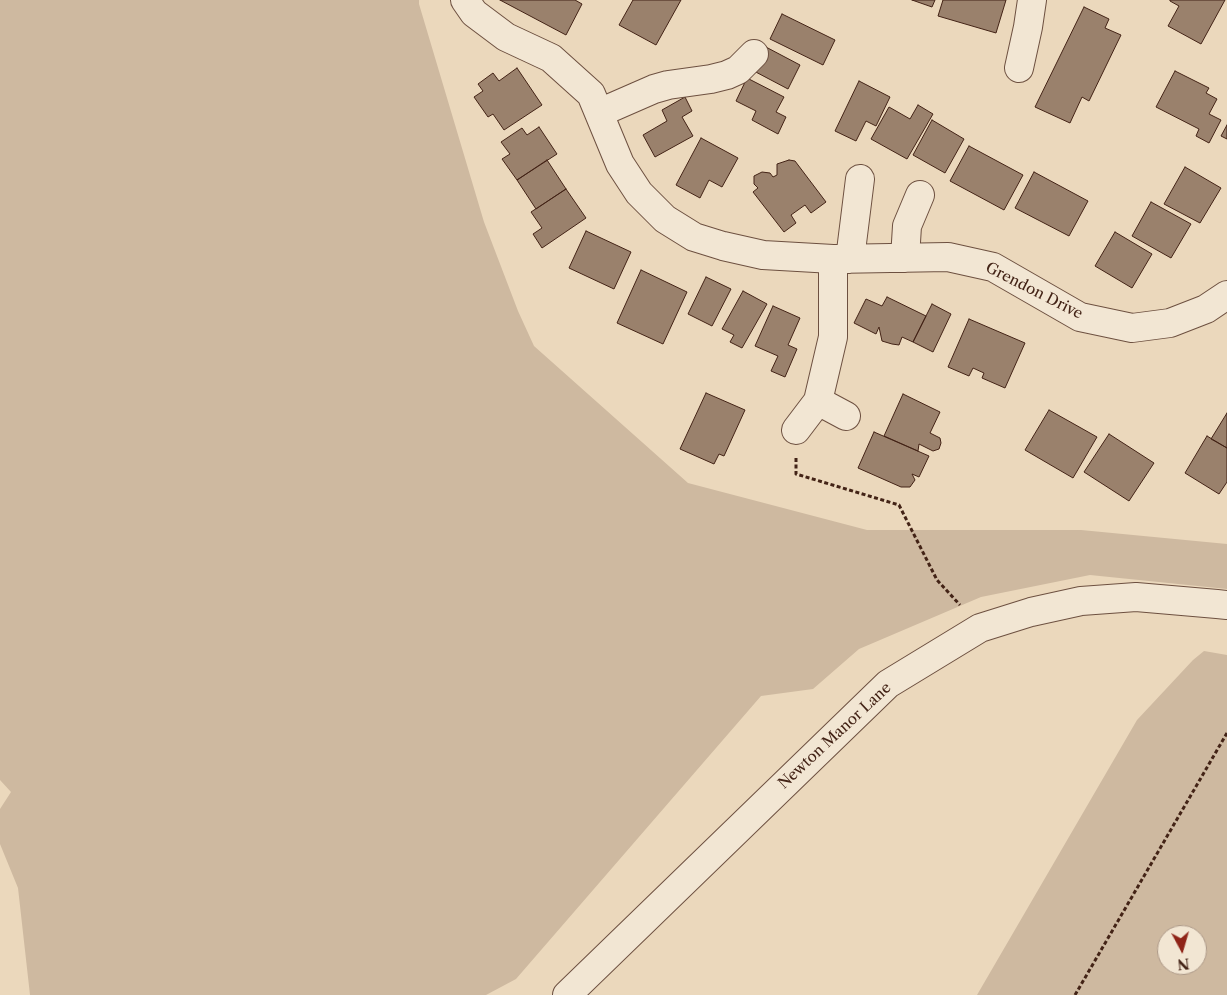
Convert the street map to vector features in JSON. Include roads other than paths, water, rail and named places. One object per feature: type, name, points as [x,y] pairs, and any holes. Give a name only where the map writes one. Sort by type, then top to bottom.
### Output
[{"type":"street","name":"Grendon Drive","points":[[465,0],[474,13],[506,37],[551,58],[591,94],[620,164],[639,193],[666,219],[694,237],[722,246],[763,254],[841,259],[948,257],[993,267],[1080,317],[1132,328],[1170,323],[1206,310],[1227,294]]},
{"type":"street","points":[[1018,68],[1028,27],[1032,0]]},
{"type":"street","points":[[599,113],[654,89],[727,75],[738,70],[754,54]]},
{"type":"street","points":[[796,430],[818,401],[833,337],[841,259],[860,179]]},
{"type":"street","points":[[905,258],[908,226],[920,195]]},
{"type":"street","points":[[818,401],[846,416]]},
{"type":"street","name":"Newton Manor Lane","points":[[566,995],[888,684],[980,628],[1031,612],[1081,601],[1136,597],[1227,606]]}]
